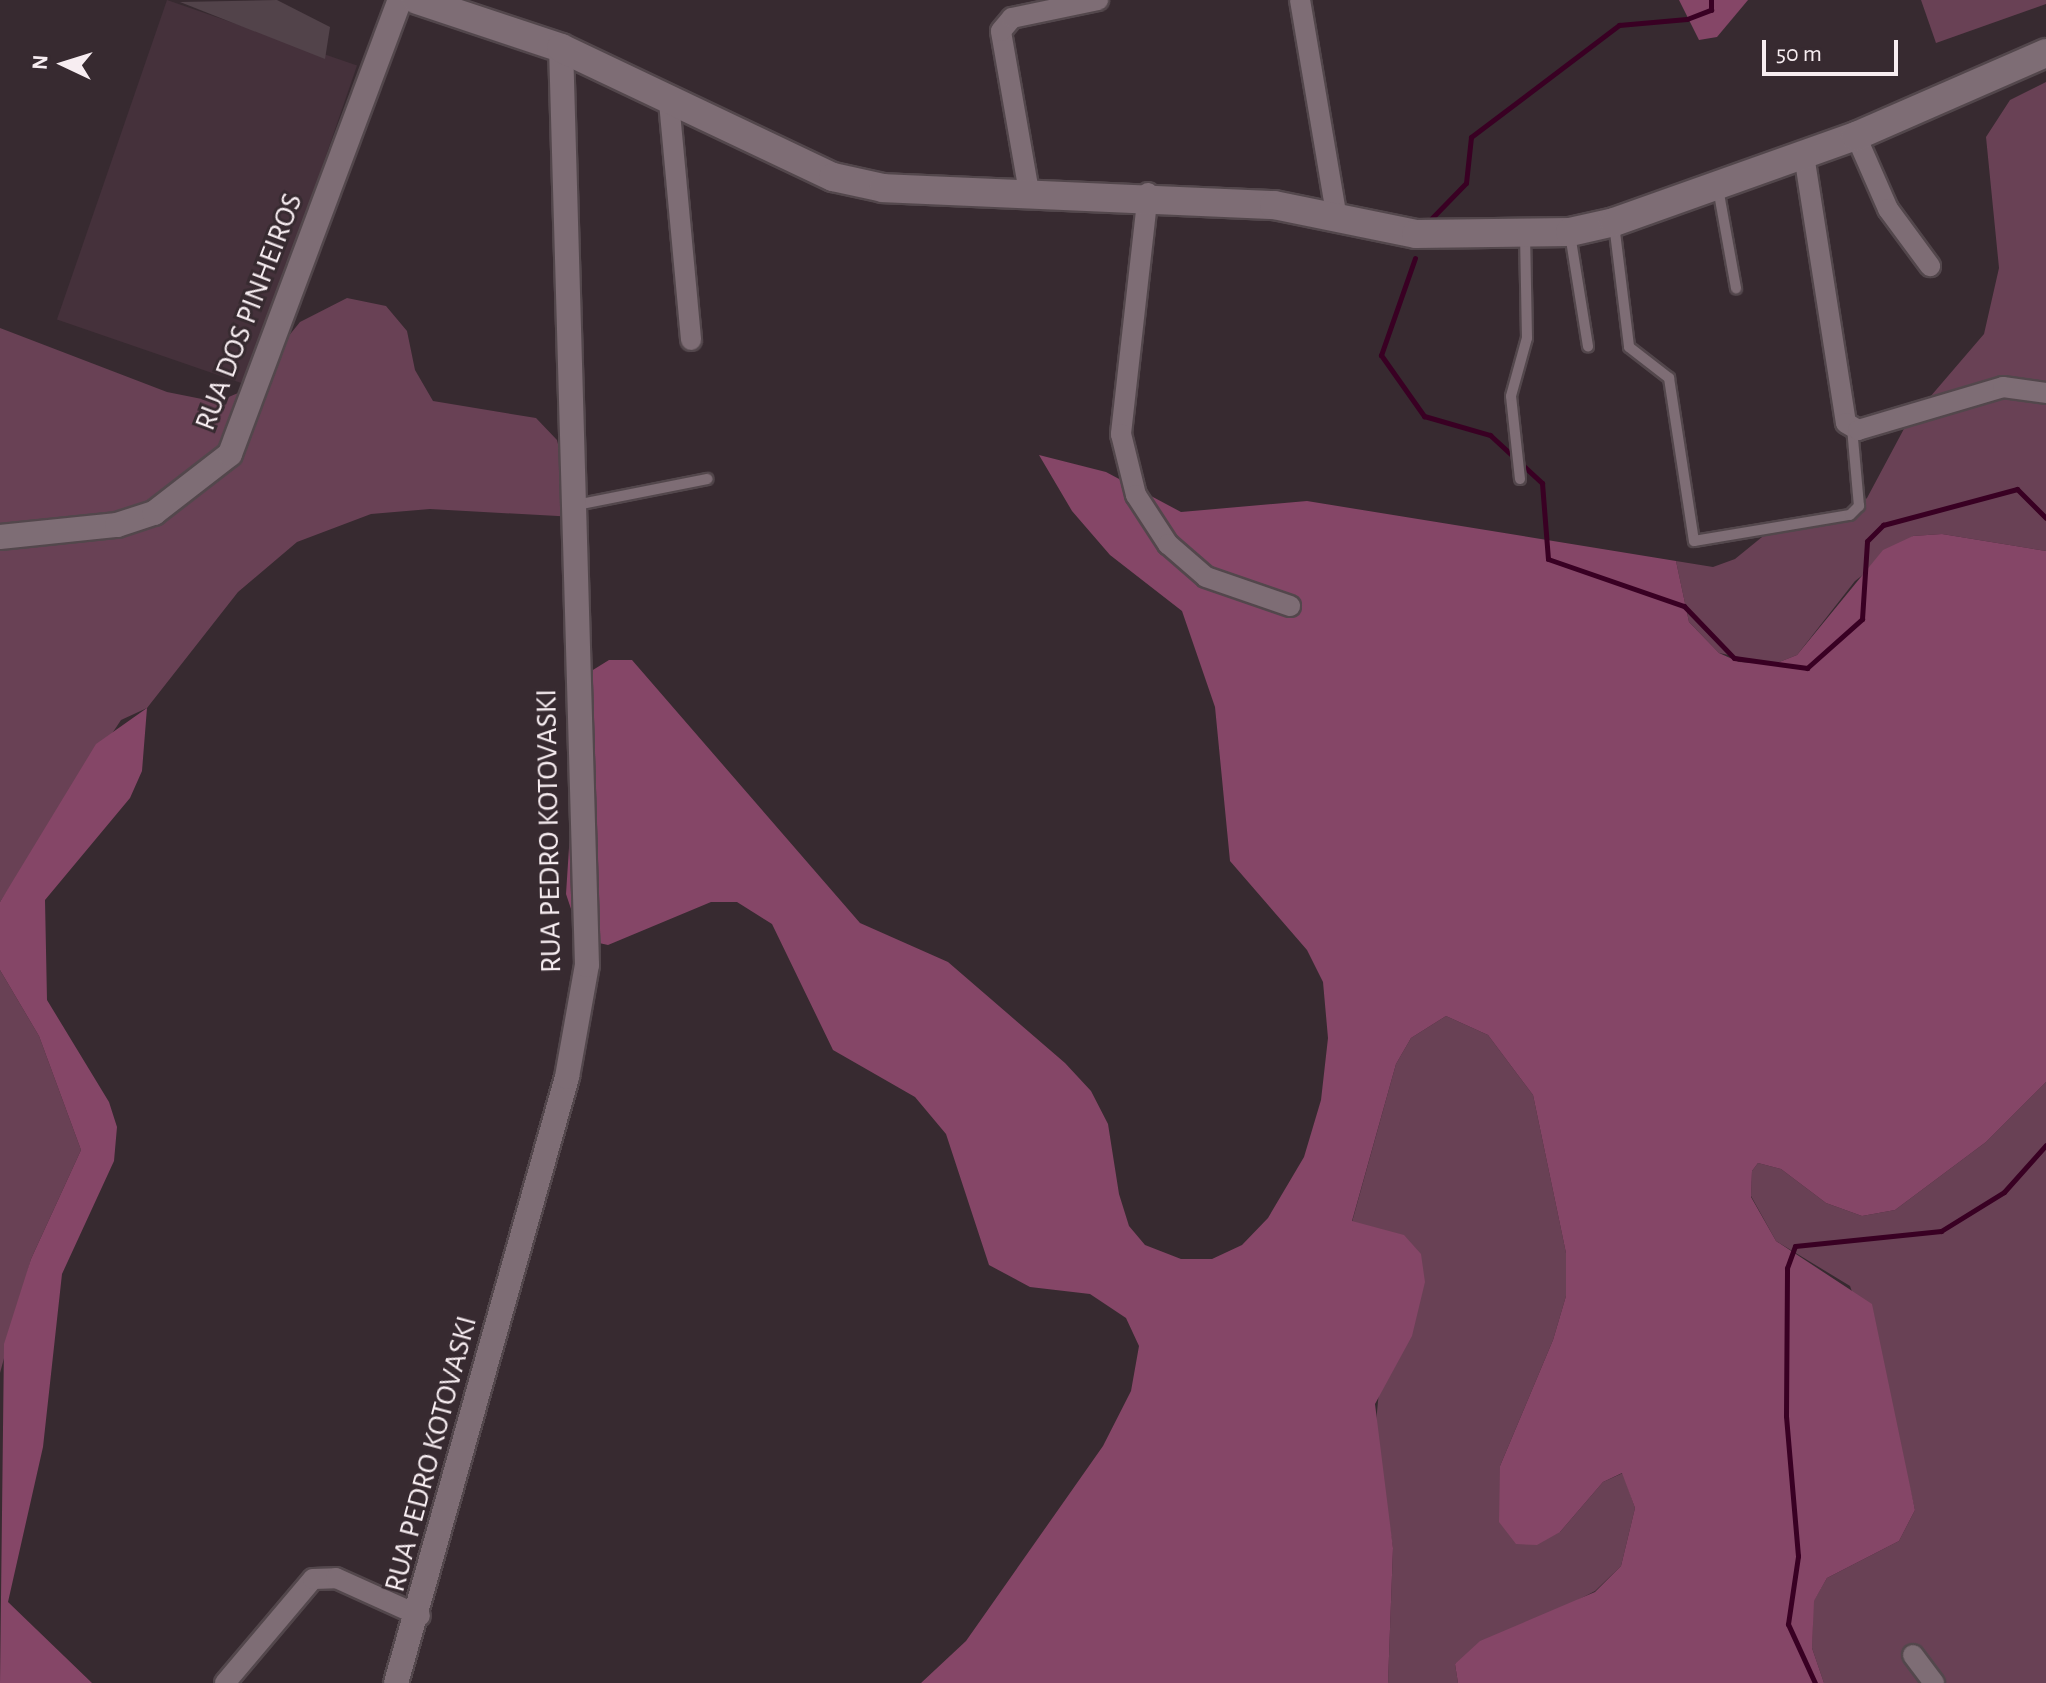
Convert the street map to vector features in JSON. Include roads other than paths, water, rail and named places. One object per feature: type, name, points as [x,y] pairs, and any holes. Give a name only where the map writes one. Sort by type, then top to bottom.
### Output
[{"type":"main road","points":[[417,0],[561,48],[669,102],[833,177],[883,188],[1148,193],[1337,219],[1416,234],[1570,232],[1614,222],[1856,136],[2046,53]]},
{"type":"street","name":"RUA DOS PINHEIROS","points":[[0,537],[117,525],[154,513],[230,454],[400,0]]},
{"type":"street","points":[[1029,192],[1001,31],[1012,18],[1098,0]]},
{"type":"street","points":[[1300,0],[1337,219]]},
{"type":"street","name":"RUA PEDRO KOTOVASKI","points":[[396,1683],[420,1616],[567,1077],[587,965],[561,48]]},
{"type":"street","points":[[669,102],[691,340]]},
{"type":"street","points":[[1856,136],[1888,209],[1930,266]]},
{"type":"street","points":[[1804,155],[1852,428],[2003,387],[2046,393]]},
{"type":"street","points":[[1148,193],[1121,434],[1136,495],[1168,544],[1206,577],[1290,606]]},
{"type":"street","points":[[225,1683],[313,1579],[336,1578],[420,1616]]},
{"type":"street","points":[[1913,1655],[1934,1683]]},
{"type":"lane","points":[[1718,187],[1736,288]]},
{"type":"lane","points":[[1614,222],[1629,347],[1669,378],[1694,541],[1850,515],[1859,506],[1852,428]]},
{"type":"lane","points":[[1570,232],[1588,347]]},
{"type":"lane","points":[[1520,479],[1511,396],[1527,338],[1525,234]]},
{"type":"lane","points":[[574,505],[707,479]]},
{"type":"waterway","points":[[1428,222],[1466,183],[1471,137],[1619,25],[1687,19],[1711,10],[1711,0]]},
{"type":"waterway","points":[[1415,258],[1381,355],[1424,416],[1490,435],[1542,483],[1548,559],[1684,606],[1734,658],[1807,668],[1862,619],[1867,541],[1883,525],[2017,489],[2046,518]]},
{"type":"waterway","points":[[1815,1683],[1788,1624],[1798,1556],[1786,1416],[1787,1268],[1795,1246],[1941,1231],[2004,1192],[2046,1145]]}]
